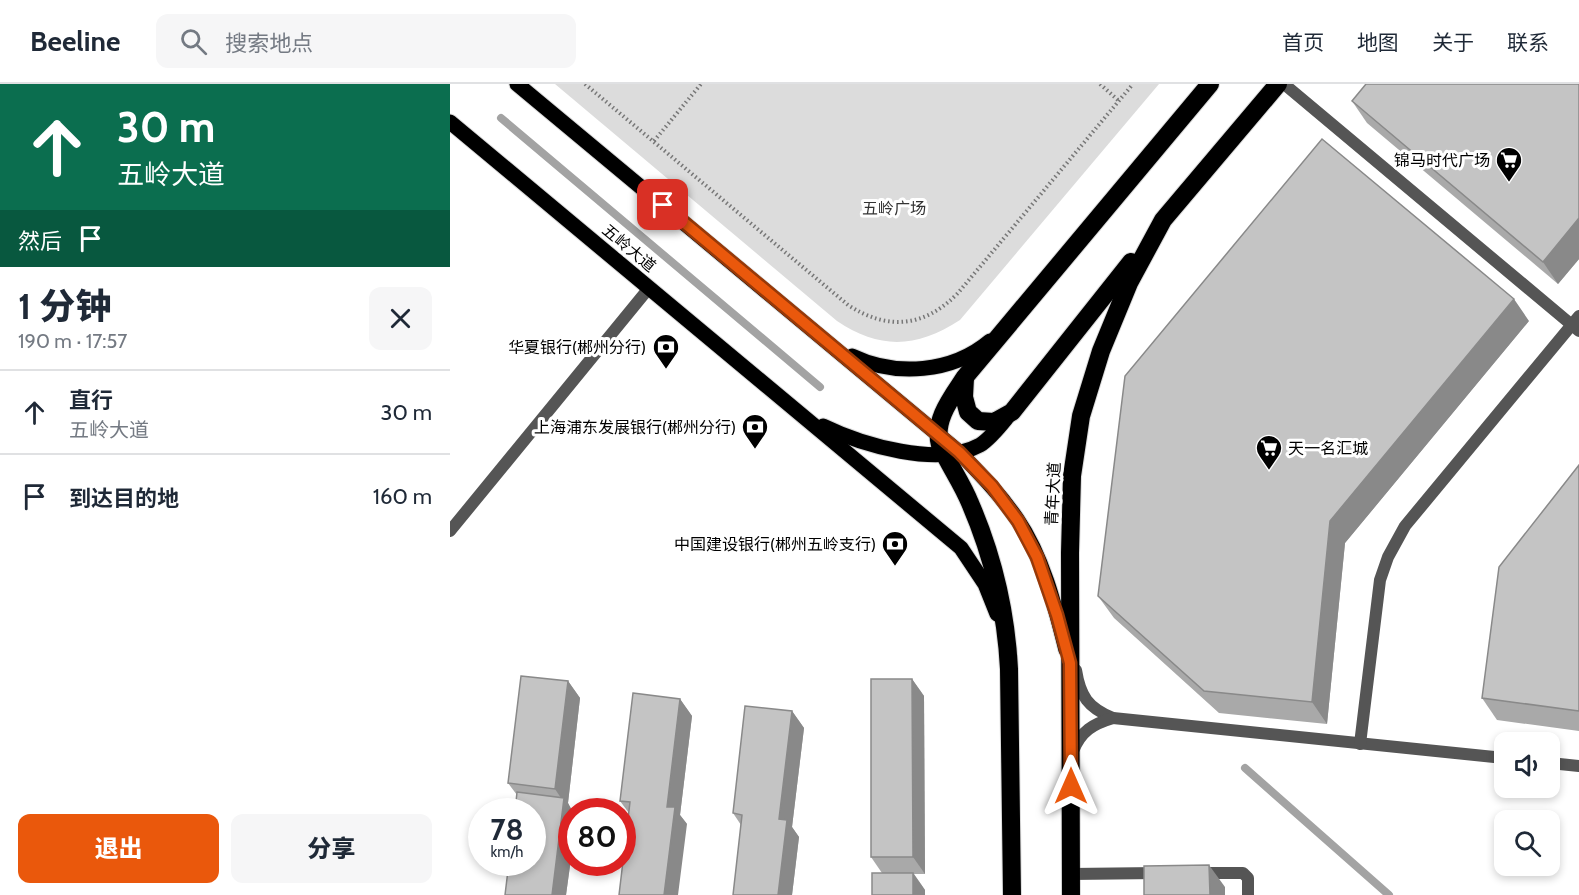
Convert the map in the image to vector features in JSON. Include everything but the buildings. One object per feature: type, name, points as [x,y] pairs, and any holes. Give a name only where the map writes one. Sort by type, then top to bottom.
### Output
[{"type":"highway","points":[[1012,895],[1009,669],[1001,595],[980,528],[952,454],[938,435],[940,420],[965,376],[1210,84]]},
{"type":"highway","name":"青年大道","points":[[1012,412],[1164,220],[1278,84]]},
{"type":"highway","name":"青年大道","points":[[1071,895],[1072,476],[1081,416],[1101,351],[1125,293],[1164,220]]},
{"type":"highway","points":[[965,376],[964,397],[968,412],[978,421],[994,422],[1012,412]]},
{"type":"main road","points":[[517,84],[938,435]]},
{"type":"main road","name":"五岭大道","points":[[450,122],[961,548],[985,584],[995,607],[1009,669]]},
{"type":"main road","points":[[826,340],[862,361],[893,368],[924,369],[966,357],[985,346],[1016,316]]},
{"type":"main road","name":"五岭大道","points":[[786,402],[839,434],[864,442],[898,450],[952,454]]},
{"type":"main road","points":[[952,454],[980,445],[1012,412]]},
{"type":"main road","points":[[952,454],[992,486],[1018,521],[1037,557],[1057,615],[1070,663]]},
{"type":"street","points":[[1284,84],[1577,324],[1405,526],[1388,556],[1380,580],[1376,604],[1360,744]]},
{"type":"street","points":[[450,531],[649,288]]},
{"type":"street","points":[[1070,627],[1077,681],[1084,697],[1091,707],[1113,718],[1494,757]]},
{"type":"street","points":[[1070,764],[1077,743],[1088,728],[1113,718]]},
{"type":"street","points":[[1560,764],[1579,766]]},
{"type":"street","points":[[1071,874],[1243,873],[1248,878],[1248,895]]},
{"type":"path","points":[[585,84],[848,305],[874,319],[904,322],[934,314],[953,299],[1133,84]]},
{"type":"path","points":[[654,141],[701,84]]},
{"type":"path","points":[[1100,84],[1119,101]]},
{"type":"green space","name":"五岭广场","points":[[555,84],[1159,84],[960,320],[929,336],[898,342],[868,337],[837,321]]},
{"type":"waterway","points":[[501,118],[820,387]]},
{"type":"waterway","points":[[1245,768],[1389,895]]},
{"type":"place","name":"锦马时代广场","points":[[1509,183]]},
{"type":"place","name":"华夏银行(郴州分行)","points":[[666,370]]},
{"type":"place","name":"上海浦东发展银行(郴州分行)","points":[[755,450]]},
{"type":"place","name":"天一名汇城","points":[[1269,471]]},
{"type":"place","name":"中国建设银行(郴州五岭支行)","points":[[895,567]]},
{"type":"route","points":[[663,205],[959,452],[992,486],[1018,521],[1037,557],[1057,615],[1070,663],[1071,786]]}]
